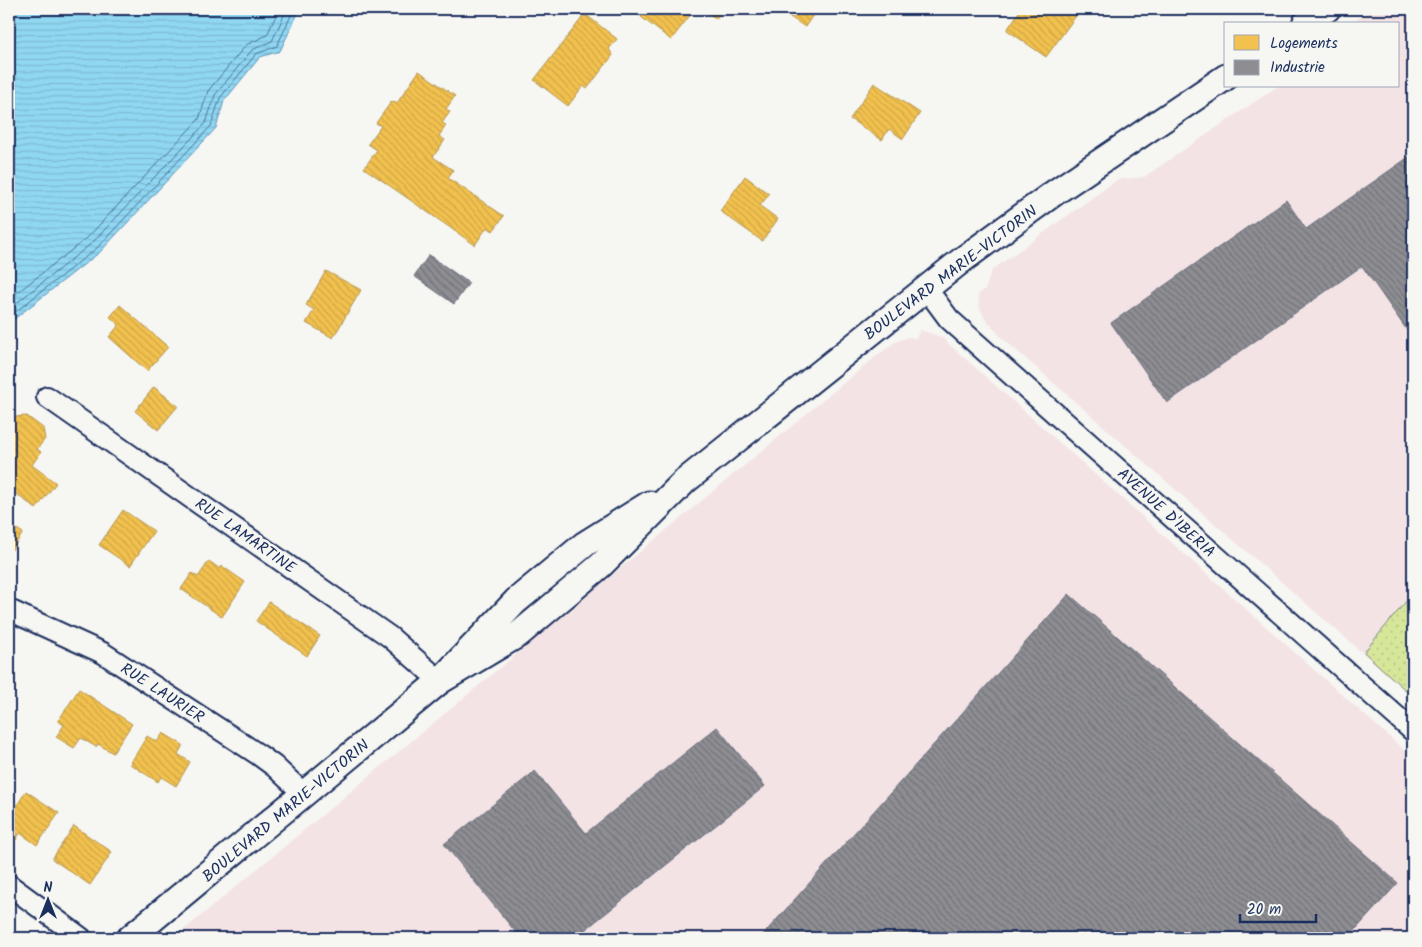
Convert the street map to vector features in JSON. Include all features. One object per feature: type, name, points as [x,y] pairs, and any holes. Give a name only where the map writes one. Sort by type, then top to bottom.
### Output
[{"type":"street","points":[[1308,22],[1327,9]]},
{"type":"street","name":"BOULEVARD MARIE-VICTORIN","points":[[130,938],[440,681],[502,613],[571,555],[585,544],[685,481],[926,288],[1019,217],[1224,78]]},
{"type":"street","name":"AVENUE D'IBERIA","points":[[926,288],[949,318],[991,357],[1413,730]]},
{"type":"street","name":"RUE LAMARTINE","points":[[47,397],[390,637],[440,681]]},
{"type":"street","name":"RUE LAURIER","points":[[9,610],[103,653],[259,755],[274,766],[304,794]]},
{"type":"street","points":[[9,885],[81,938]]},
{"type":"shaded area","points":[[1372,9],[1413,9],[1413,697],[1001,337],[984,317],[979,306],[978,295],[985,289],[992,270],[1117,180],[1144,177],[1275,88],[1400,88],[1400,22],[1354,22]]},
{"type":"shaded area","points":[[920,330],[941,337],[1413,758],[1413,938],[174,938],[874,358],[895,342],[907,337],[916,338]]},
{"type":"green space","points":[[587,560],[590,563],[543,603],[512,622],[558,577]]},
{"type":"green space","points":[[1413,593],[1413,697],[1364,652]]},
{"type":"water","points":[[9,9],[300,9],[280,51],[260,57],[224,101],[216,128],[100,252],[9,323]]},
{"type":"building: Logements","points":[[647,9],[695,9],[671,40],[641,17]]},
{"type":"building: Logements","points":[[703,9],[723,9],[716,19]]},
{"type":"building: Logements","points":[[778,9],[817,9],[805,27]]},
{"type":"building: Logements","points":[[1021,9],[1081,9],[1046,57],[1007,30]]},
{"type":"building: Logements","points":[[585,14],[617,39],[609,49],[613,55],[587,89],[583,86],[568,106],[534,80]]},
{"type":"building: Logements","points":[[419,71],[455,96],[446,109],[450,112],[442,123],[446,125],[439,136],[445,140],[433,157],[453,170],[448,178],[504,216],[493,231],[487,227],[475,245],[364,168],[377,150],[368,144],[381,126],[376,123],[391,102],[397,103]]},
{"type":"building: Logements","points":[[874,83],[920,113],[903,139],[889,129],[882,140],[850,119]]},
{"type":"building: Logements","points":[[745,176],[769,194],[760,206],[778,219],[762,241],[720,211]]},
{"type":"building: Logements","points":[[326,271],[361,290],[333,338],[306,323],[314,310],[306,305]]},
{"type":"building: Logements","points":[[120,305],[168,347],[147,371],[109,337],[119,325],[110,317]]},
{"type":"building: Logements","points":[[154,387],[178,406],[158,430],[135,411]]},
{"type":"building: Logements","points":[[27,416],[43,428],[45,439],[37,449],[41,452],[32,465],[56,483],[36,509],[9,488],[11,476],[9,474],[9,425],[14,417]]},
{"type":"building: Logements","points":[[123,510],[154,531],[130,566],[99,545]]},
{"type":"building: Logements","points":[[9,524],[23,533],[9,554]]},
{"type":"building: Logements","points":[[209,561],[220,569],[222,566],[245,582],[222,617],[181,589],[192,573],[198,577]]},
{"type":"building: Logements","points":[[269,602],[320,636],[307,656],[256,621]]},
{"type":"building: Logements","points":[[79,689],[132,724],[113,753],[98,744],[96,747],[81,738],[74,748],[56,737],[64,725],[58,721]]},
{"type":"building: Logements","points":[[163,733],[183,745],[178,754],[190,762],[176,786],[161,777],[158,782],[130,764],[147,736],[157,742]]},
{"type":"building: Logements","points":[[26,791],[59,813],[37,845],[20,833],[16,840],[9,835],[9,818]]},
{"type":"building: Logements","points":[[74,826],[112,852],[90,885],[52,859]]},
{"type":"building: Industrie","points":[[1413,154],[1413,339],[1362,266],[1167,403],[1111,323],[1286,200],[1306,229]]},
{"type":"building: Industrie","points":[[429,255],[469,283],[454,304],[414,276]]},
{"type":"building: Industrie","points":[[1069,594],[1398,883],[1348,938],[760,938]]},
{"type":"building: Industrie","points":[[717,727],[765,786],[575,938],[511,938],[517,934],[444,844],[535,771],[586,833]]}]
